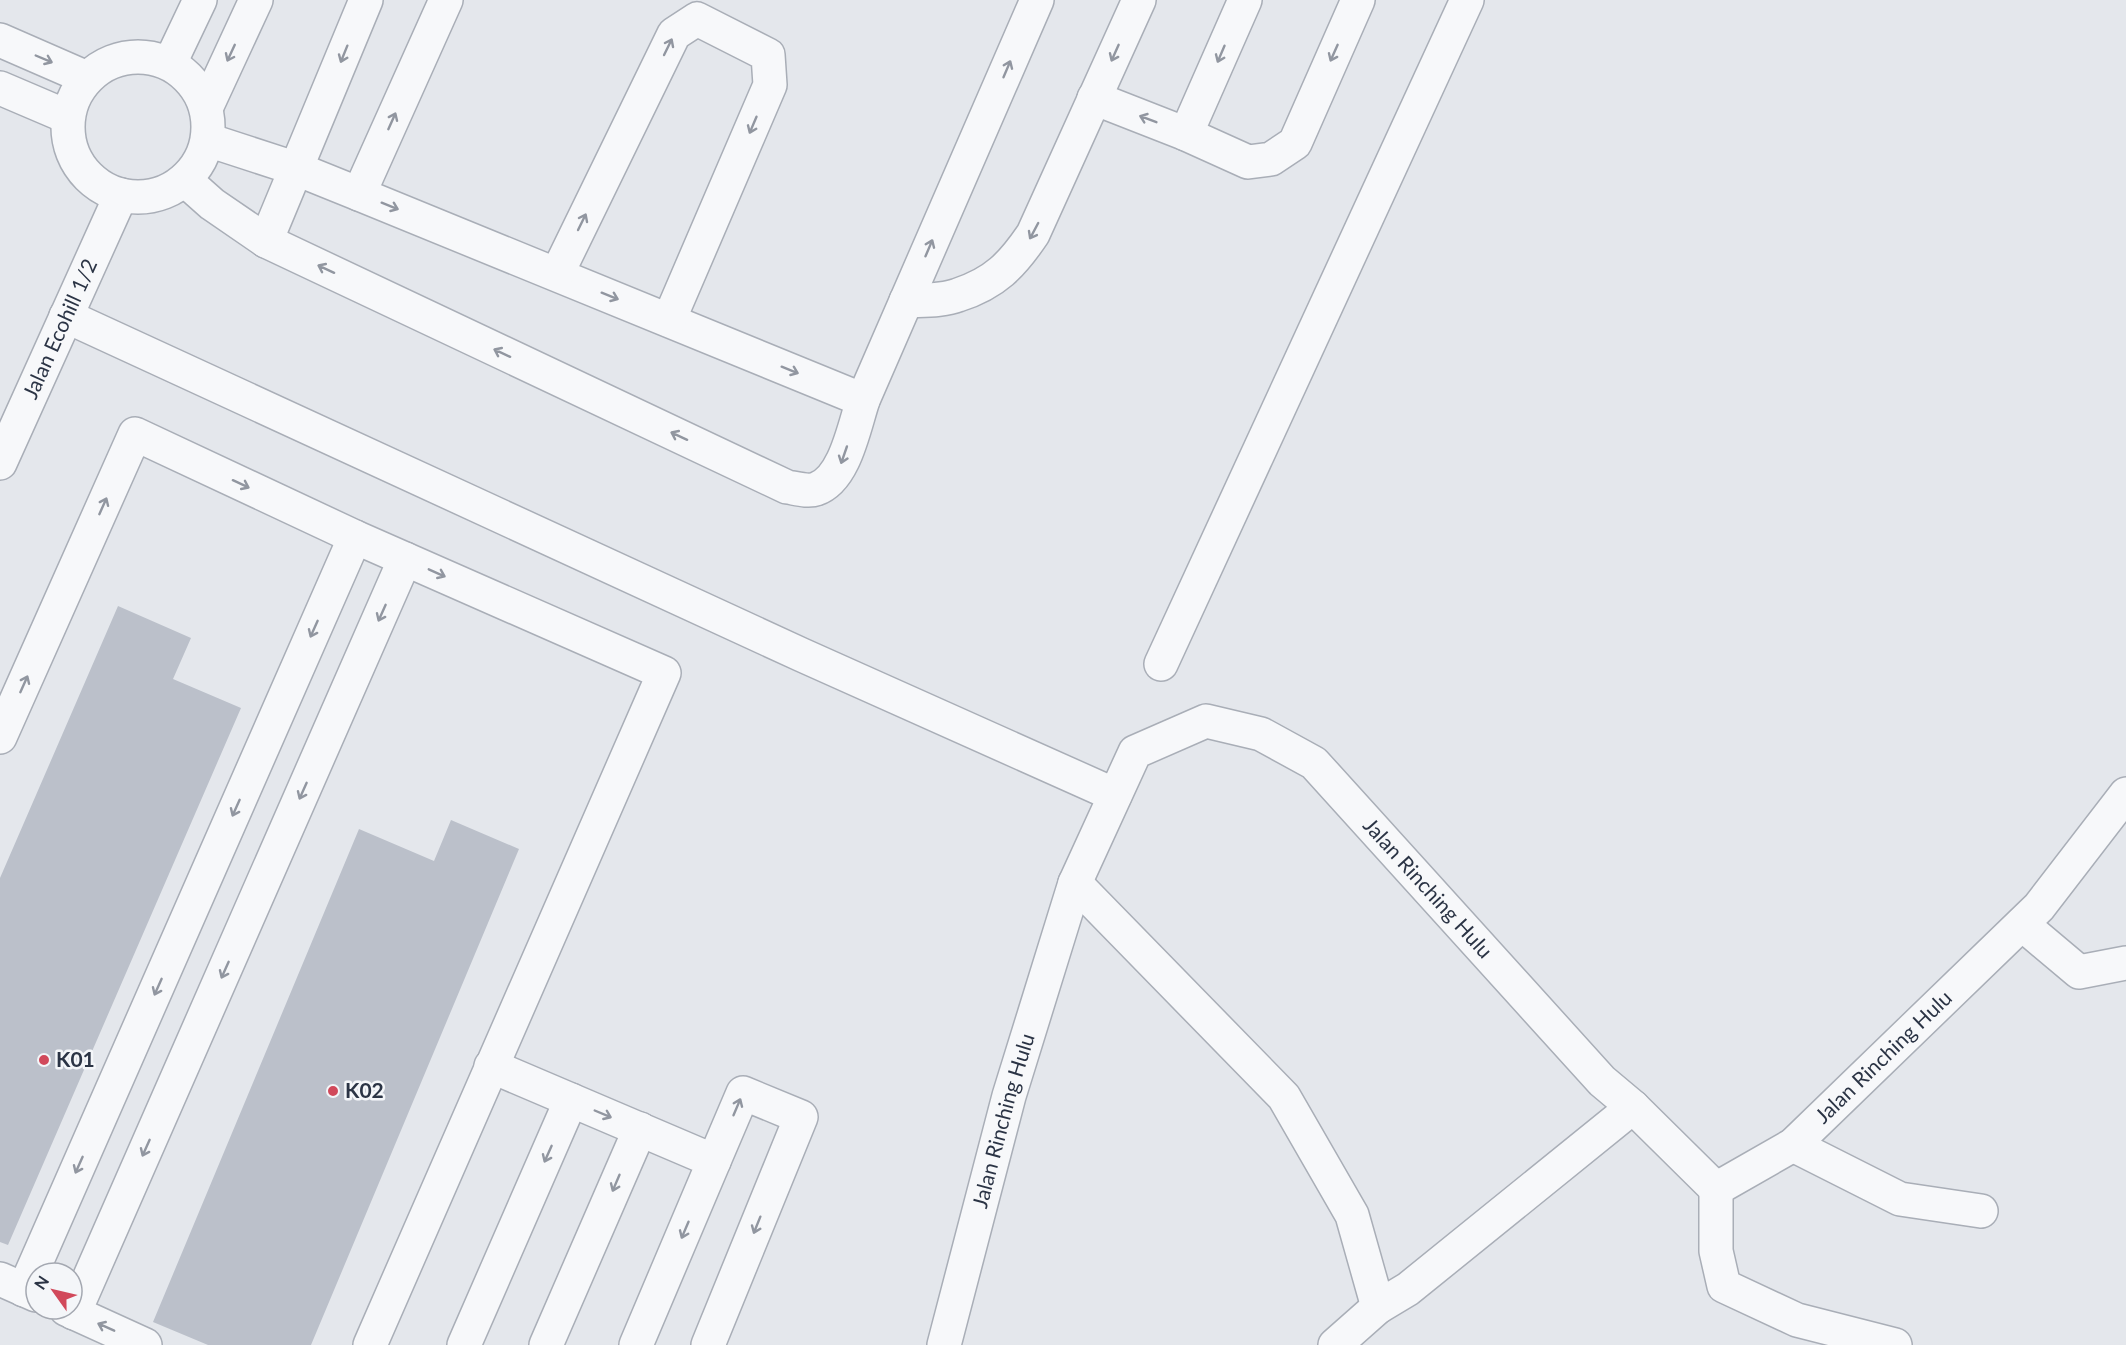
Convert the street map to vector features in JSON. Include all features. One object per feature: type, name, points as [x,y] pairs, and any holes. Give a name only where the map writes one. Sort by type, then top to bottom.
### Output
[{"type":"street","points":[[170,63],[200,0]]},
{"type":"street","points":[[207,124],[202,96],[189,77],[170,63],[149,57],[126,57],[105,64],[87,78],[74,97],[68,117],[68,138],[74,157],[85,174],[102,188],[121,195],[144,198],[166,192],[185,180],[199,162],[207,124],[256,0]]},
{"type":"street","points":[[266,241],[366,0]]},
{"type":"street","points":[[359,194],[446,0]]},
{"type":"street","points":[[185,180],[212,204],[266,241],[788,487],[814,490],[831,480],[842,464],[863,400],[1037,0]]},
{"type":"street","points":[[906,301],[956,296],[994,279],[1016,260],[1033,234],[1139,0]]},
{"type":"street","points":[[1186,134],[1245,0]]},
{"type":"street","points":[[1094,98],[1186,134],[1248,162],[1271,159],[1294,143],[1358,0]]},
{"type":"street","points":[[1161,664],[1467,0]]},
{"type":"street","points":[[557,274],[674,34],[697,19],[768,55],[770,85],[669,320]]},
{"type":"street","points":[[0,40],[87,78]]},
{"type":"street","points":[[0,88],[68,117]]},
{"type":"street","points":[[207,124],[297,169],[863,400]]},
{"type":"street","name":"Jalan Ecohill 1/2","points":[[0,463],[121,195]]},
{"type":"street","points":[[66,316],[813,660],[1115,795]]},
{"type":"street","points":[[0,737],[135,435],[355,537],[664,673],[370,1345]]},
{"type":"street","points":[[20,1288],[355,537]]},
{"type":"street","points":[[84,1280],[405,559]]},
{"type":"street","name":"Jalan Rinching Hulu","points":[[944,1345],[1009,1096],[1075,883],[1135,752],[1206,721],[1261,734],[1314,764],[1594,1072],[1716,1189],[1793,1145],[2039,907],[2126,794]]},
{"type":"street","points":[[1075,883],[1284,1097],[1352,1215],[1378,1307]]},
{"type":"street","points":[[2022,924],[2079,972],[2126,963]]},
{"type":"street","points":[[491,1066],[714,1161]]},
{"type":"street","points":[[636,1345],[743,1093],[801,1117],[708,1345]]},
{"type":"street","points":[[464,1345],[571,1100]]},
{"type":"street","points":[[1335,1345],[1378,1307],[1408,1289],[1633,1107]]},
{"type":"street","points":[[546,1345],[640,1129]]},
{"type":"street","points":[[1793,1145],[1900,1199],[1981,1211]]},
{"type":"street","points":[[1716,1189],[1716,1251],[1724,1286],[1797,1320],[1895,1345]]},
{"type":"street","points":[[84,1317],[145,1345]]},
{"type":"building","name":"K01","points":[[118,606],[191,638],[173,679],[241,708],[8,1245],[0,1242],[0,878]]},
{"type":"building","name":"K02","points":[[451,820],[519,849],[311,1345],[208,1345],[153,1322],[359,829],[434,861]]},
{"type":"place","name":"K01","points":[[44,1060]]},
{"type":"place","name":"K02","points":[[333,1091]]}]
